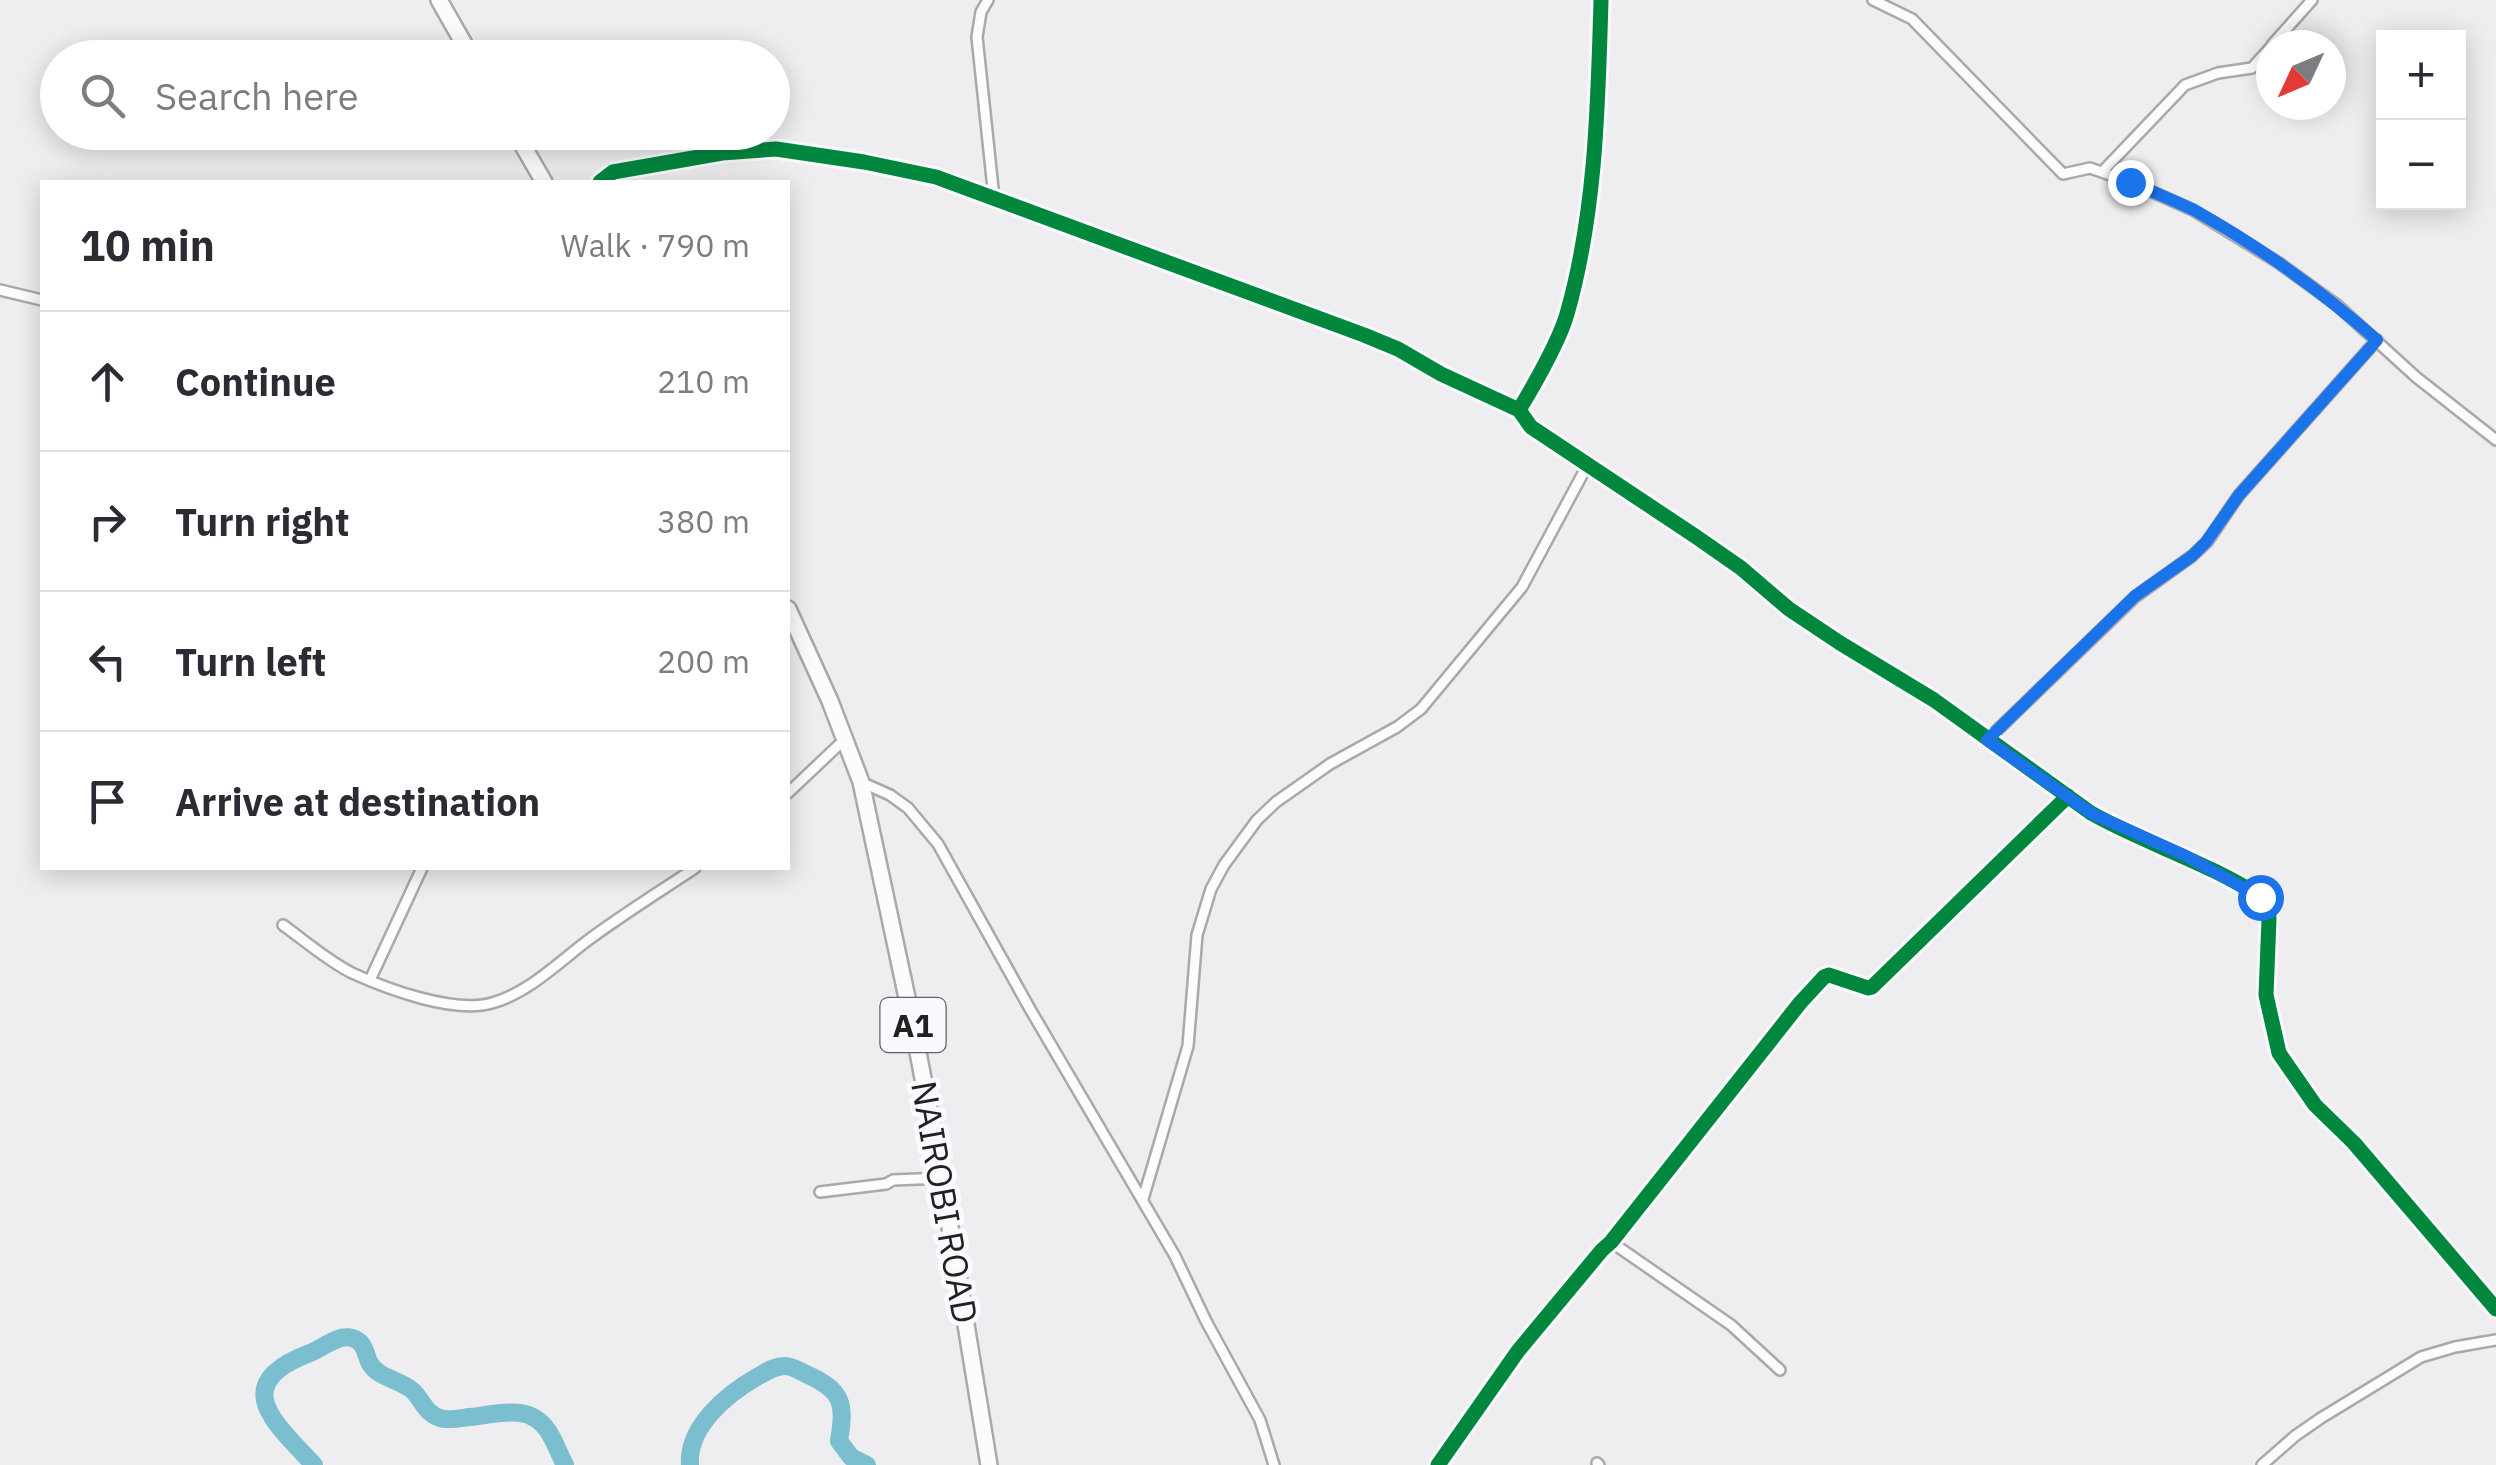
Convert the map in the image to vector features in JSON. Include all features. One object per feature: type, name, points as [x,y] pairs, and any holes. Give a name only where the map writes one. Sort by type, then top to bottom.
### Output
[{"type":"highway","points":[[440,0],[462,40]]},
{"type":"highway","points":[[526,150],[543,180]]},
{"type":"highway","name":"NAIROBI ROAD","points":[[790,612],[862,782],[942,1178],[988,1460]]},
{"type":"street","points":[[988,0],[981,12],[977,37],[994,198]]},
{"type":"street","points":[[1518,410],[1566,318],[1580,260],[1598,124],[1601,0]]},
{"type":"street","points":[[1872,0],[1912,19],[2063,174],[2084,168],[2102,172],[2208,219],[2337,305],[2456,410],[2496,440]]},
{"type":"street","points":[[2286,30],[2312,0]]},
{"type":"street","points":[[2102,172],[2185,85],[2218,72],[2252,68],[2256,64]]},
{"type":"street","points":[[602,180],[612,172],[722,152],[776,150],[936,177],[1364,335],[1518,410],[1531,428],[1716,550],[1789,609],[1934,700],[2091,813],[2186,856],[2260,897],[2268,906],[2270,919],[2266,995],[2279,1053],[2315,1104],[2354,1143],[2496,1308]]},
{"type":"street","points":[[0,290],[40,300]]},
{"type":"street","points":[[1987,740],[2135,596],[2206,542],[2239,495],[2377,340]]},
{"type":"street","points":[[1143,1199],[1188,1046],[1197,934],[1211,889],[1224,865],[1257,820],[1276,802],[1420,709],[1522,587],[1588,464]]},
{"type":"street","points":[[790,791],[844,740]]},
{"type":"street","points":[[862,782],[908,808],[938,844],[1176,1256],[1260,1420],[1274,1465]]},
{"type":"street","points":[[1438,1465],[1518,1351],[1824,977],[1830,975],[1872,987],[2068,796]]},
{"type":"street","points":[[370,980],[421,870]]},
{"type":"street","points":[[282,926],[350,972],[410,996],[452,1004],[487,1005],[534,982],[692,870]]},
{"type":"street","points":[[820,1192],[893,1180],[942,1178]]},
{"type":"street","points":[[1611,1242],[1731,1325],[1780,1370]]},
{"type":"street","points":[[2262,1465],[2321,1418],[2421,1357],[2496,1340]]},
{"type":"waterway","points":[[314,1465],[274,1419],[266,1405],[265,1391],[270,1378],[285,1365],[347,1337],[362,1344],[373,1368],[408,1387],[435,1416],[455,1419],[513,1412],[541,1422],[565,1465]]},
{"type":"waterway","points":[[690,1465],[695,1438],[711,1413],[745,1384],[785,1366],[819,1380],[835,1393],[842,1417],[839,1441],[851,1457],[867,1465]]},
{"type":"cycle path","points":[[783,150],[936,177],[1364,335],[1519,410],[1558,337],[1577,276],[1594,158],[1601,0]]},
{"type":"cycle path","points":[[603,180],[613,172],[762,150]]},
{"type":"cycle path","points":[[1519,410],[1531,427],[1741,568],[1789,609],[1934,700],[2091,813],[2261,897],[2268,906],[2269,919],[2266,995],[2279,1053],[2315,1105],[2354,1143],[2496,1309]]},
{"type":"cycle path","points":[[1438,1465],[1518,1351],[1824,977],[1872,987],[2068,796]]},
{"type":"route","points":[[2130,182],[2193,210],[2279,263],[2377,340],[2239,495],[2206,542],[2135,596],[1987,740],[2091,813],[2186,856],[2260,897]]}]
